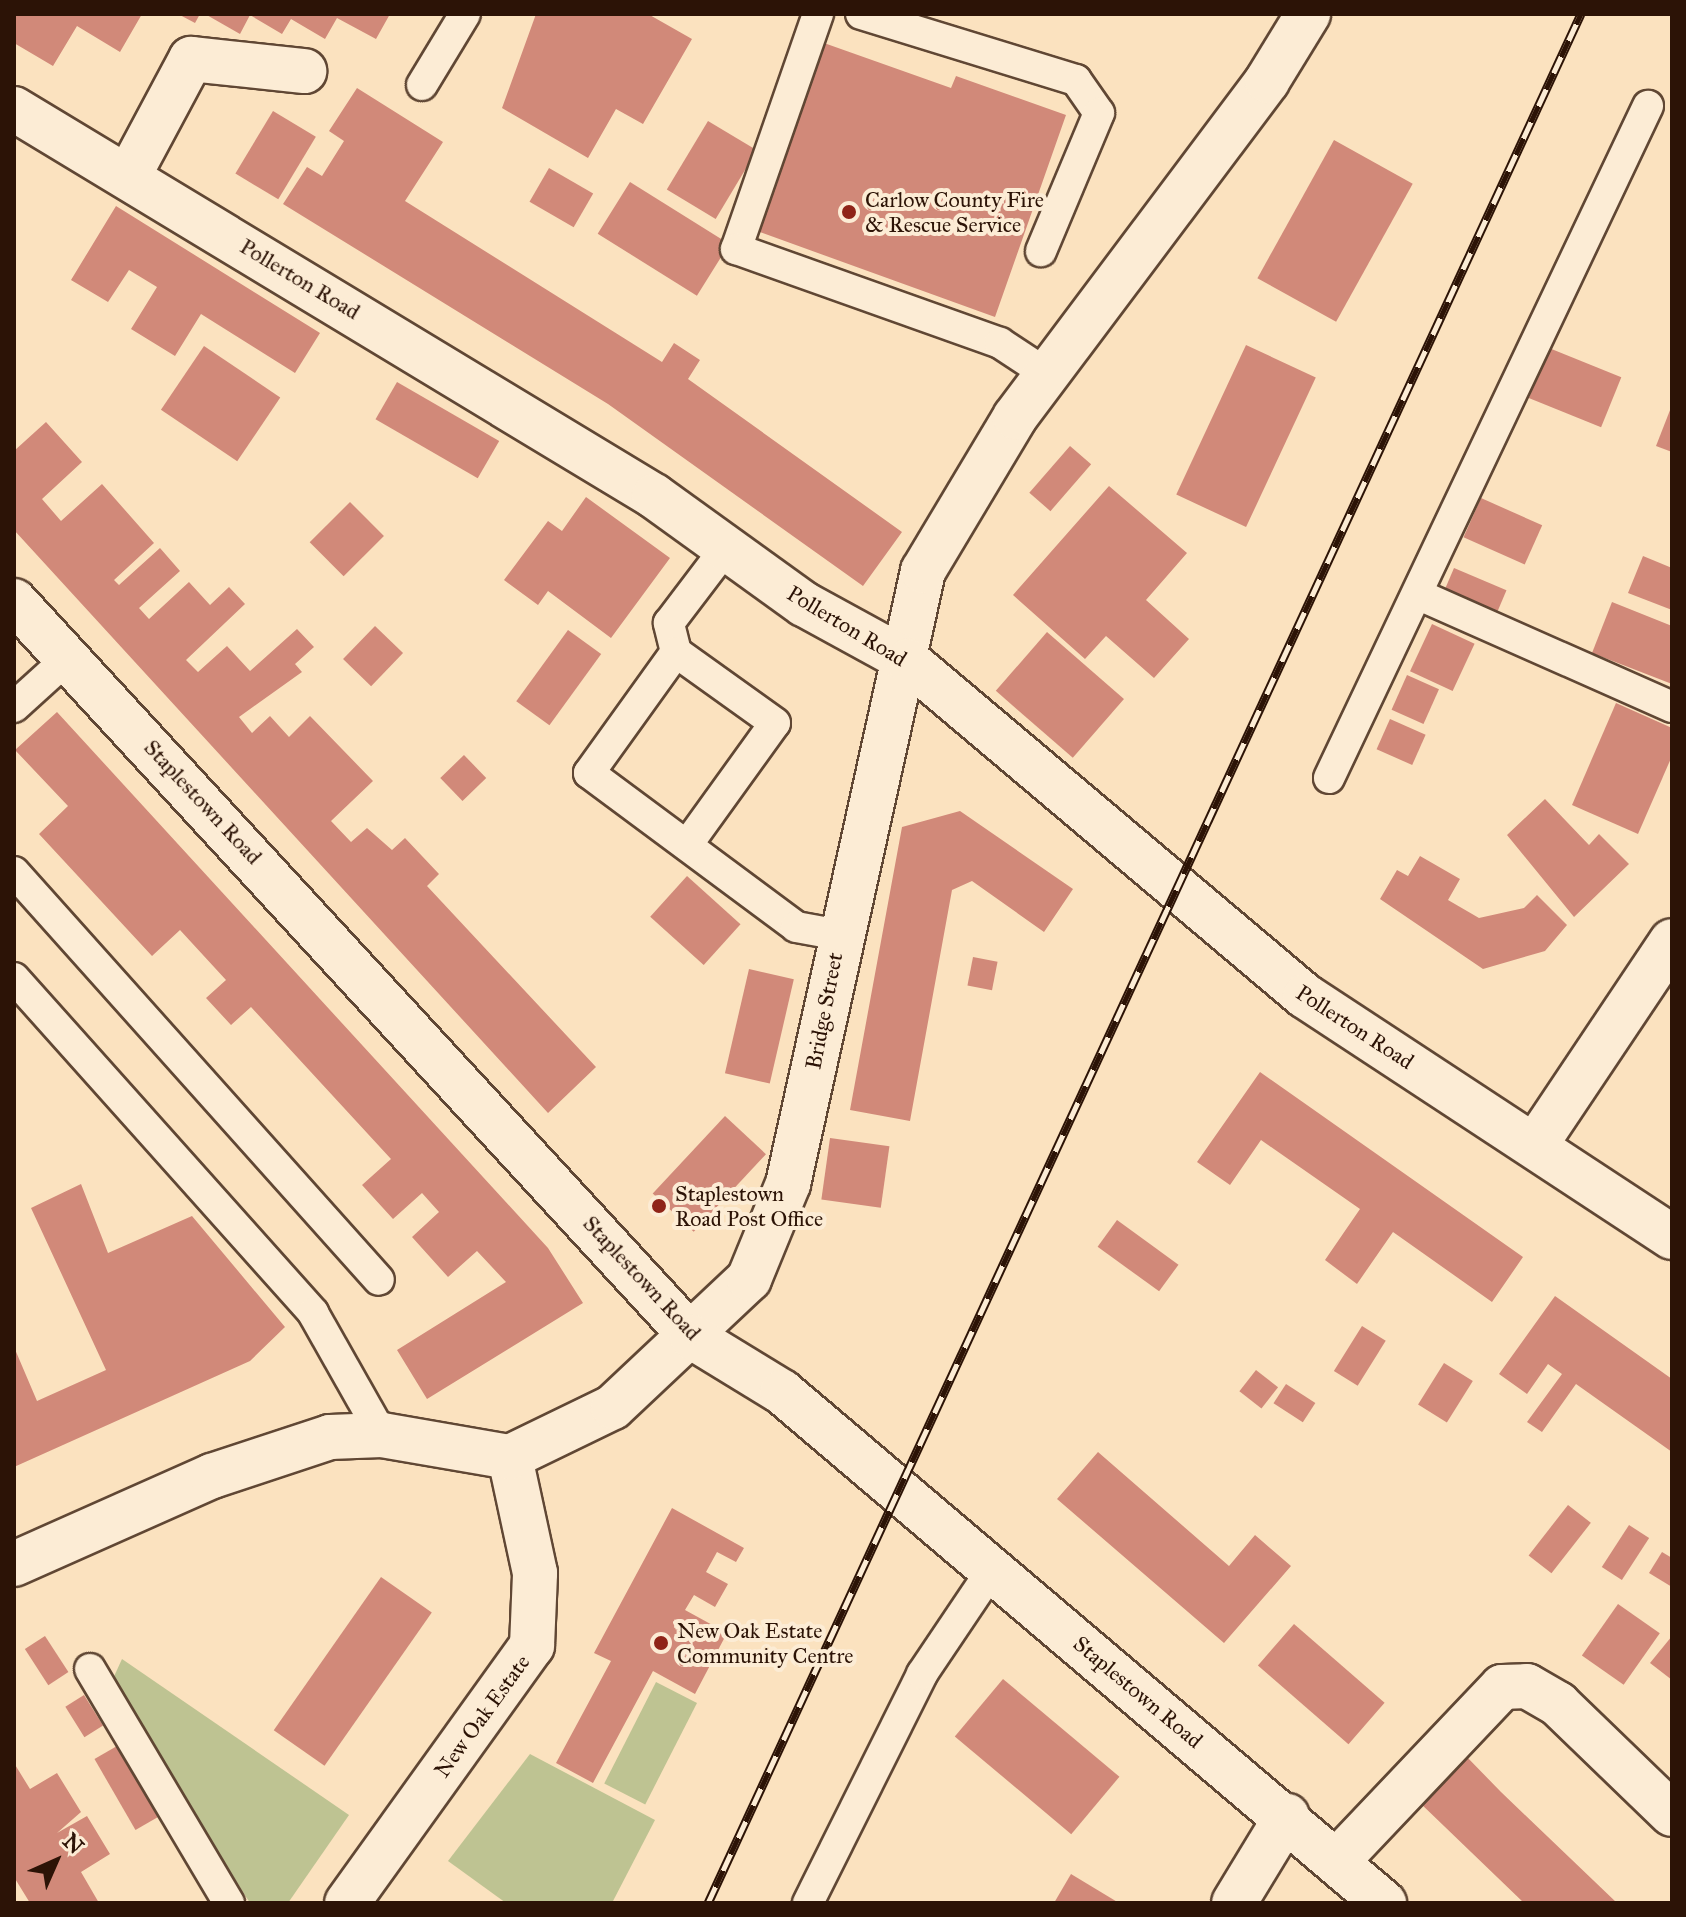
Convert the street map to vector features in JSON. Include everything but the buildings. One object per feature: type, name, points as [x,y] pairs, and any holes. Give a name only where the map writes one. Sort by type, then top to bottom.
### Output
[{"type":"main road","name":"Bridge Street","points":[[510,1457],[613,1407],[692,1337],[749,1279],[788,1184],[840,935],[908,661],[923,571],[1047,374],[1267,81],[1308,14]]},
{"type":"main road","points":[[128,177],[191,59],[304,71]]},
{"type":"main road","name":"Pollerton Road","points":[[14,109],[654,496],[804,604],[908,661],[1305,996],[1536,1144],[1672,1237]]},
{"type":"main road","name":"Staplestown Road","points":[[14,601],[692,1337],[782,1392],[1287,1816],[1384,1903]]},
{"type":"main road","points":[[1536,1144],[1672,941]]},
{"type":"main road","points":[[14,1564],[212,1476],[330,1437],[382,1435],[510,1457]]},
{"type":"main road","name":"New Oak Estate","points":[[347,1903],[532,1646],[539,1612],[535,1573],[510,1457]]},
{"type":"main road","points":[[1337,1861],[1502,1687],[1527,1686],[1558,1704],[1672,1814]]},
{"type":"main road","points":[[1234,1903],[1287,1816]]},
{"type":"lane","points":[[422,85],[465,14]]},
{"type":"lane","points":[[818,14],[736,249],[1000,343],[1047,374]]},
{"type":"lane","points":[[861,14],[899,20],[1076,80],[1099,113],[1041,251]]},
{"type":"lane","points":[[1329,778],[1648,106]]},
{"type":"lane","points":[[687,845],[775,723],[676,652],[669,623],[726,548]]},
{"type":"lane","points":[[1417,594],[1672,707]]},
{"type":"lane","points":[[676,652],[589,773],[796,927],[840,935]]},
{"type":"lane","points":[[14,707],[68,658]]},
{"type":"lane","points":[[14,872],[379,1280]]},
{"type":"lane","points":[[14,978],[313,1313],[382,1435]]},
{"type":"lane","points":[[808,1903],[922,1674],[992,1570]]},
{"type":"lane","points":[[90,1669],[229,1903]]},
{"type":"green space","points":[[122,1659],[349,1815],[288,1903],[250,1903],[111,1683]]},
{"type":"green space","points":[[656,1682],[697,1703],[645,1804],[604,1784]]},
{"type":"green space","points":[[530,1754],[655,1820],[612,1903],[506,1903],[448,1861]]},
{"type":"railway","points":[[708,1903],[1581,14]]},
{"type":"place","name":"Carlow County Fire & Rescue Service","points":[[849,212]]},
{"type":"place","name":"Staplestown Road Post Office","points":[[659,1206]]},
{"type":"place","name":"New Oak Estate Community Centre","points":[[661,1643]]}]
